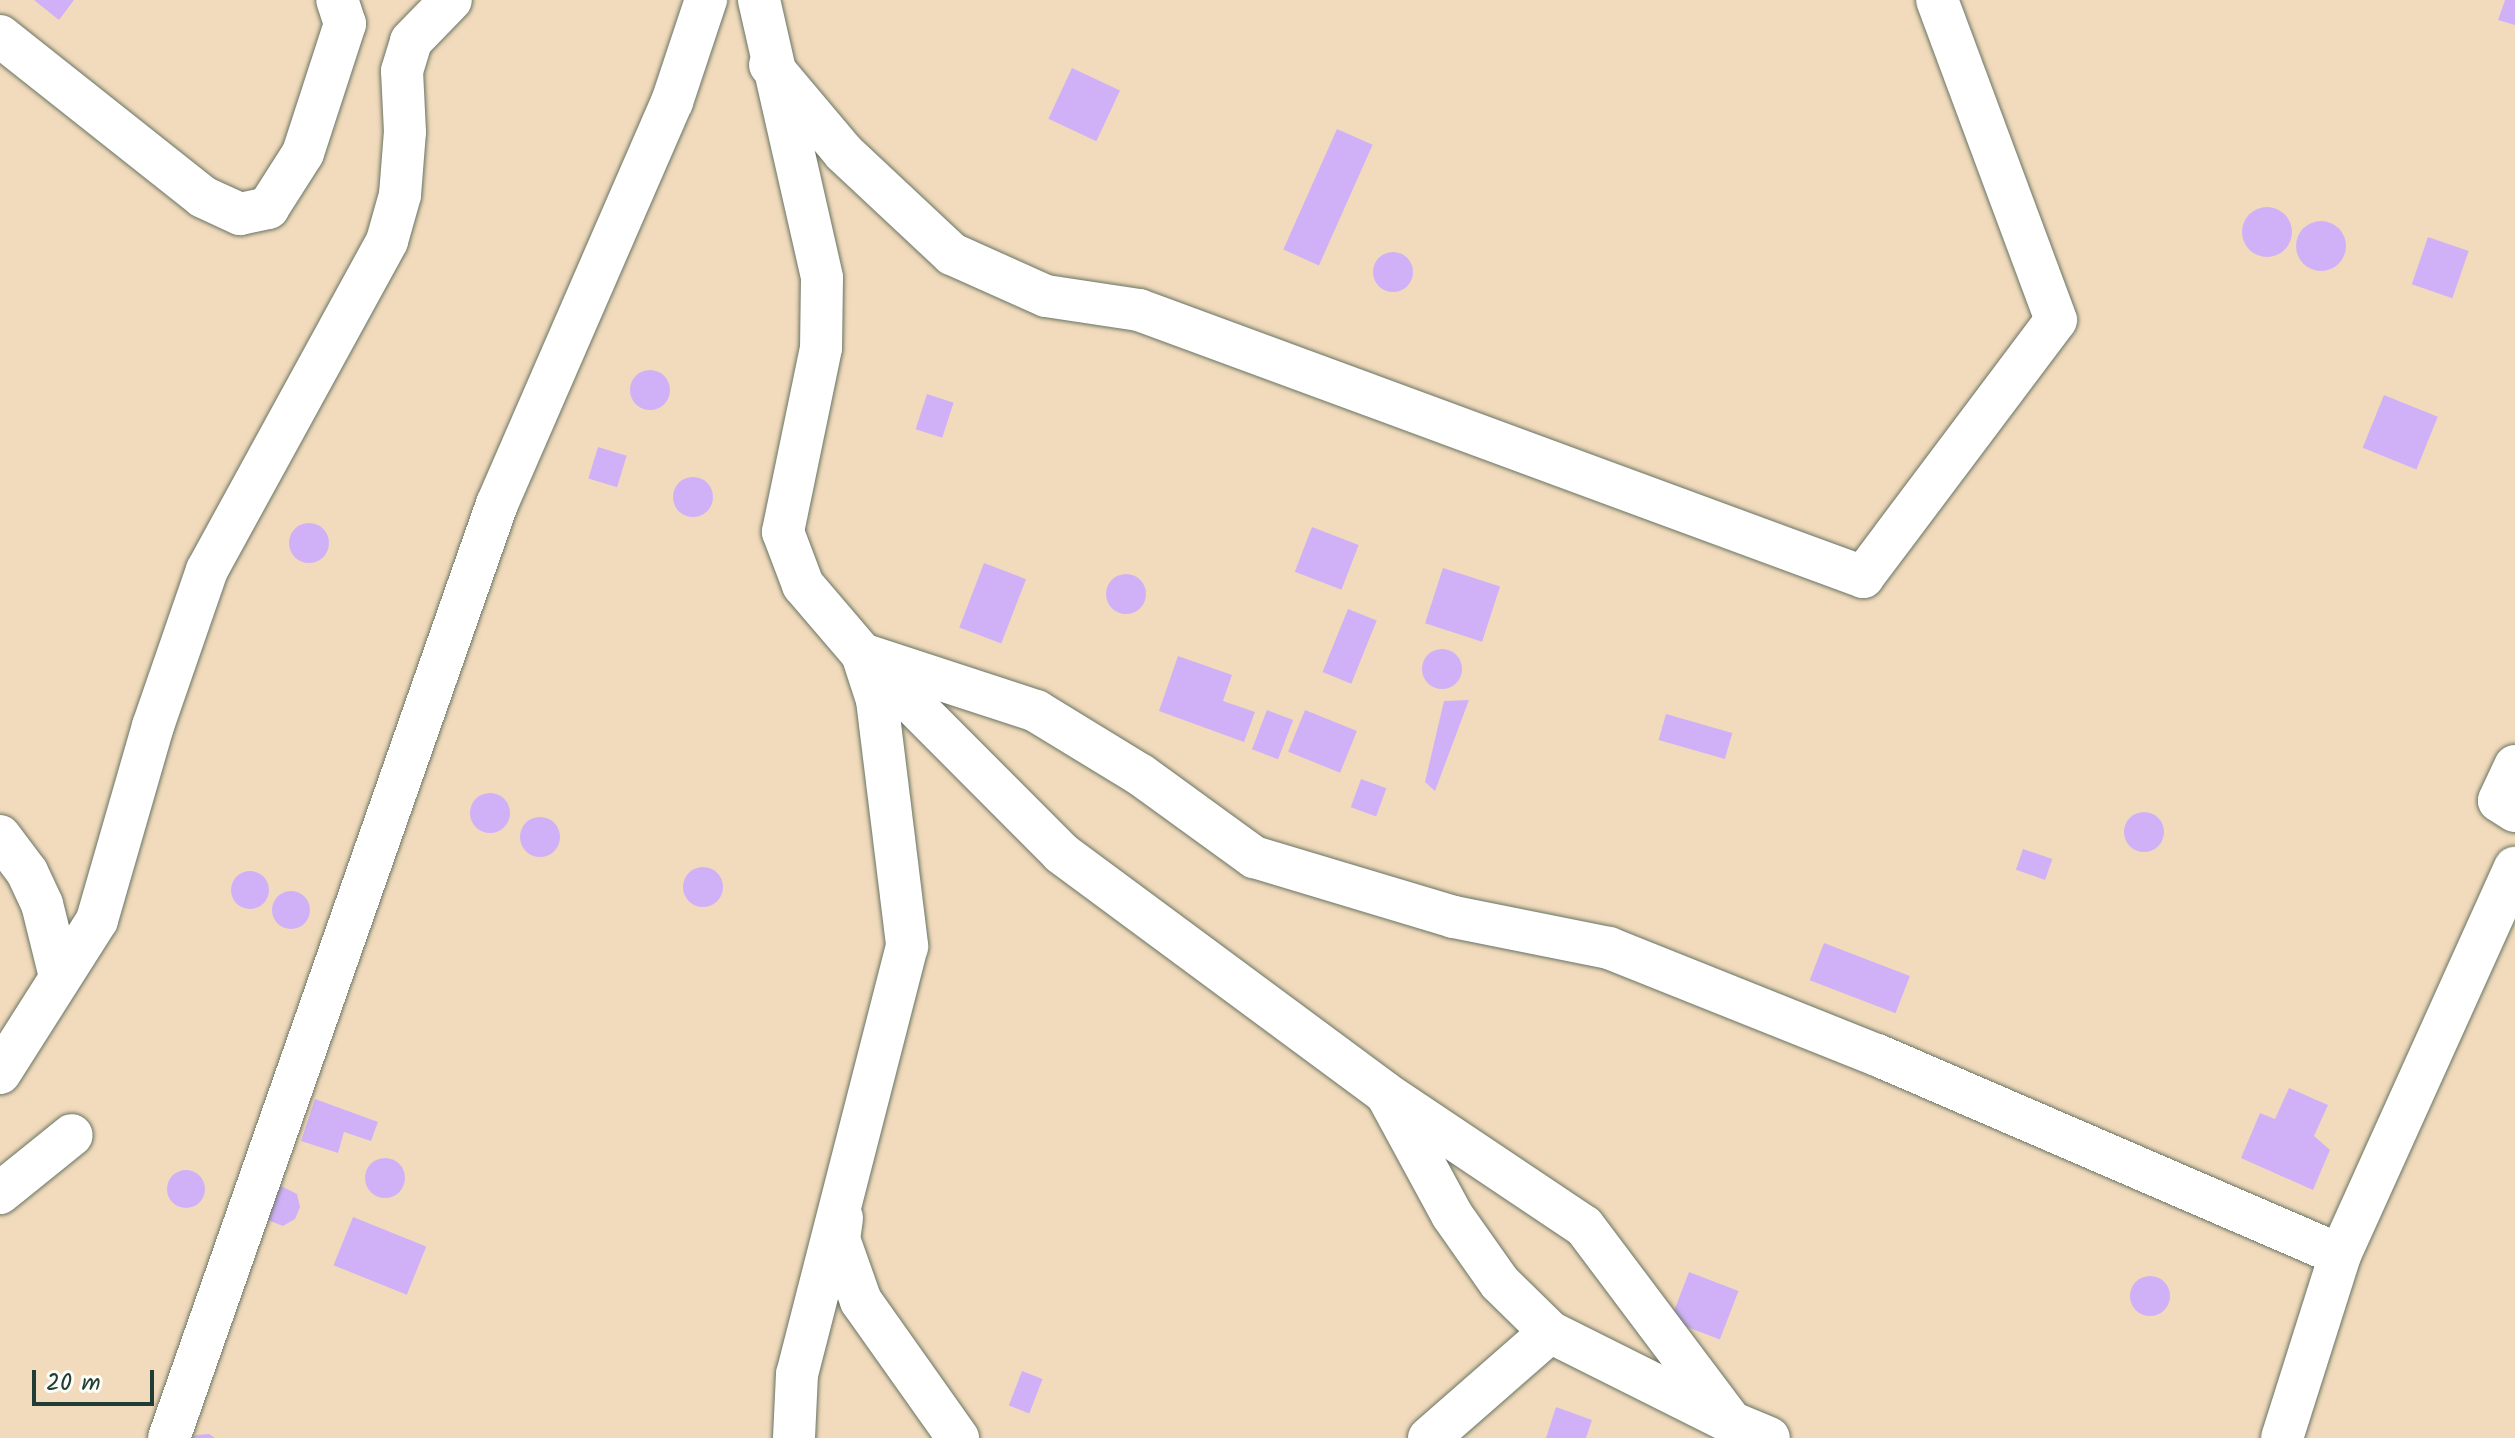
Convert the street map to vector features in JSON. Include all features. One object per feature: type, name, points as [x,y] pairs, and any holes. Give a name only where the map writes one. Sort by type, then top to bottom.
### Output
[{"type":"street","points":[[0,36],[203,197],[240,214],[268,208],[303,153],[345,24],[337,0]]},
{"type":"street","points":[[0,1073],[97,920],[153,726],[207,570],[387,241],[400,195],[402,71],[411,41],[451,0]]},
{"type":"street","points":[[169,1438],[497,504],[672,102],[706,0]]},
{"type":"street","points":[[759,0],[770,65],[822,278],[821,348],[788,488],[783,532],[803,585],[862,654],[1061,853],[1385,1093],[1584,1226],[1731,1422]]},
{"type":"street","points":[[770,65],[844,153],[952,254],[1046,296],[1139,310],[1863,577],[2056,320],[1937,0]]},
{"type":"street","points":[[794,1438],[797,1374],[851,1151],[907,946],[877,700],[862,654]]},
{"type":"street","points":[[862,654],[1036,711],[1141,775],[1254,857],[1454,917],[1609,948],[1877,1055],[2340,1255]]},
{"type":"street","points":[[2515,766],[2499,801],[2515,811]]},
{"type":"street","points":[[0,836],[27,872],[42,904],[60,977]]},
{"type":"street","points":[[2282,1438],[2340,1255],[2515,868]]},
{"type":"street","points":[[1385,1093],[1452,1215],[1500,1283],[1550,1332],[1769,1438]]},
{"type":"street","points":[[0,1193],[72,1135]]},
{"type":"street","points":[[851,1151],[839,1239],[861,1301],[958,1438]]},
{"type":"street","points":[[1429,1438],[1550,1332]]},
{"type":"building","points":[[34,0],[74,0],[59,20]]},
{"type":"building","points":[[2505,0],[2515,0],[2515,25],[2498,20]]},
{"type":"building","points":[[1072,68],[1120,90],[1096,141],[1048,119]]},
{"type":"building","points":[[1337,129],[1373,145],[1319,265],[1283,250]]},
{"type":"building","points":[[2267,207],[2285,214],[2292,232],[2285,250],[2267,257],[2249,250],[2242,232],[2249,214]]},
{"type":"building","points":[[2321,221],[2339,228],[2346,246],[2339,264],[2321,271],[2303,264],[2296,246],[2303,228]]},
{"type":"building","points":[[2428,237],[2469,251],[2452,298],[2412,284]]},
{"type":"building","points":[[1393,252],[1407,258],[1413,272],[1407,286],[1393,292],[1379,286],[1373,272],[1379,258]]},
{"type":"building","points":[[650,370],[664,376],[670,390],[664,404],[650,410],[636,404],[630,390],[636,376]]},
{"type":"building","points":[[927,394],[954,403],[942,438],[916,429]]},
{"type":"building","points":[[2384,395],[2438,417],[2416,470],[2363,448]]},
{"type":"building","points":[[598,447],[627,456],[617,487],[588,479]]},
{"type":"building","points":[[693,477],[707,483],[713,497],[707,511],[693,517],[679,511],[673,497],[679,483]]},
{"type":"building","points":[[309,523],[323,529],[329,543],[323,557],[309,563],[295,557],[289,543],[295,529]]},
{"type":"building","points":[[1312,527],[1359,545],[1341,590],[1295,572]]},
{"type":"building","points":[[984,563],[1026,579],[1001,644],[959,627]]},
{"type":"building","points":[[1443,568],[1500,587],[1482,642],[1425,623]]},
{"type":"building","points":[[1126,574],[1140,580],[1146,594],[1140,608],[1126,614],[1112,608],[1106,594],[1112,580]]},
{"type":"building","points":[[1348,609],[1377,621],[1351,684],[1323,672]]},
{"type":"building","points":[[1442,649],[1456,655],[1462,669],[1456,683],[1442,689],[1428,683],[1422,669],[1428,655]]},
{"type":"building","points":[[1178,656],[1232,675],[1223,701],[1255,712],[1244,742],[1159,711]]},
{"type":"building","points":[[1469,700],[1435,791],[1425,782],[1444,701]]},
{"type":"building","points":[[1267,710],[1293,720],[1278,759],[1252,749]]},
{"type":"building","points":[[1305,710],[1357,731],[1340,773],[1288,752]]},
{"type":"building","points":[[1666,714],[1732,733],[1725,759],[1659,740]]},
{"type":"building","points":[[1361,779],[1386,788],[1376,816],[1351,807]]},
{"type":"building","points":[[490,793],[504,799],[510,813],[504,827],[490,833],[476,827],[470,813],[476,799]]},
{"type":"building","points":[[2144,812],[2158,818],[2164,832],[2158,846],[2144,852],[2130,846],[2124,832],[2130,818]]},
{"type":"building","points":[[540,817],[554,823],[560,837],[554,851],[540,857],[526,851],[520,837],[526,823]]},
{"type":"building","points":[[2023,849],[2052,859],[2045,880],[2016,870]]},
{"type":"building","points":[[703,867],[717,873],[723,887],[717,901],[703,907],[689,901],[683,887],[689,873]]},
{"type":"building","points":[[250,871],[264,876],[269,890],[264,904],[250,909],[236,904],[231,890],[236,876]]},
{"type":"building","points":[[291,891],[305,896],[310,910],[305,924],[291,929],[277,924],[272,910],[277,896]]},
{"type":"building","points":[[1824,943],[1910,976],[1896,1013],[1810,980]]},
{"type":"building","points":[[2289,1088],[2328,1105],[2314,1136],[2330,1150],[2313,1190],[2241,1158],[2260,1113],[2275,1119]]},
{"type":"building","points":[[315,1099],[378,1122],[371,1141],[344,1132],[338,1153],[301,1141]]},
{"type":"building","points":[[385,1158],[399,1164],[405,1178],[399,1192],[385,1198],[371,1192],[365,1178],[371,1164]]},
{"type":"building","points":[[186,1170],[199,1176],[205,1189],[199,1202],[186,1208],[173,1202],[167,1189],[173,1176]]},
{"type":"building","points":[[279,1185],[297,1194],[300,1207],[295,1219],[283,1226],[265,1219]]},
{"type":"building","points":[[353,1217],[426,1247],[407,1295],[334,1265]]},
{"type":"building","points":[[1689,1272],[1738,1291],[1720,1340],[1670,1321]]},
{"type":"building","points":[[2150,1276],[2164,1282],[2170,1296],[2164,1310],[2150,1316],[2136,1310],[2130,1296],[2136,1282]]},
{"type":"building","points":[[1022,1371],[1043,1379],[1029,1413],[1009,1406]]},
{"type":"building","points":[[1556,1407],[1592,1420],[1586,1438],[1546,1438]]},
{"type":"building","points":[[209,1434],[215,1438],[191,1438],[196,1435]]}]
